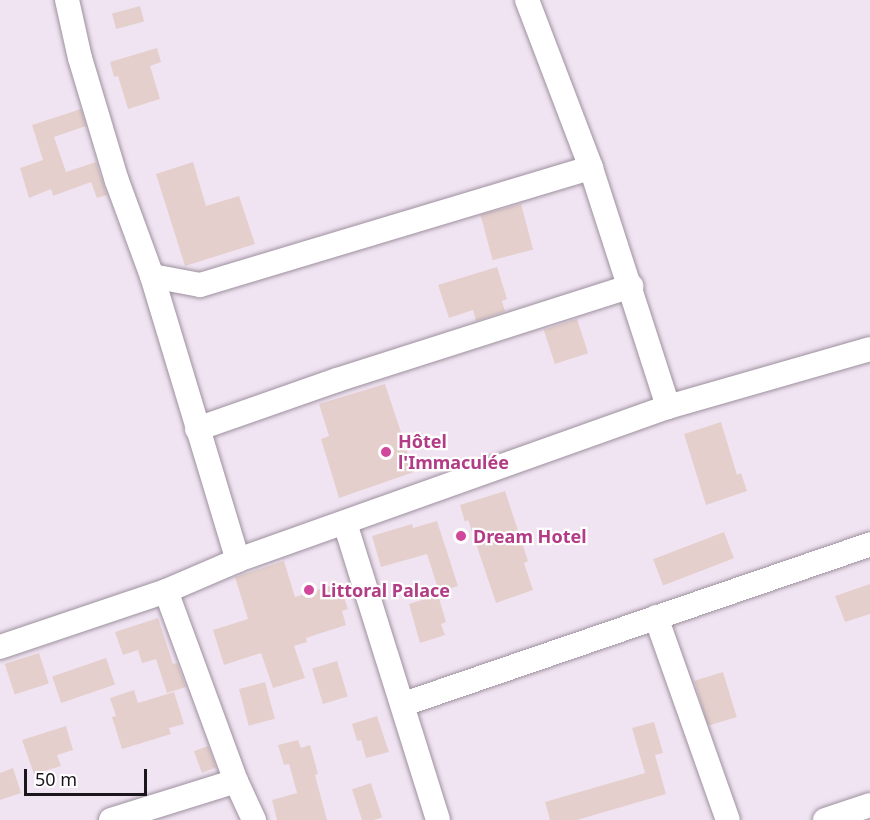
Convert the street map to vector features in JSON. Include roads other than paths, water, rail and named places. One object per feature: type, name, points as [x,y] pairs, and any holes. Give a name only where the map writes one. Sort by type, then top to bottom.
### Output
[{"type":"street","points":[[67,0],[80,58],[117,181],[152,276],[196,429],[238,560]]},
{"type":"street","points":[[527,0],[591,168],[631,286],[668,407]]},
{"type":"street","points":[[152,276],[200,285],[591,168]]},
{"type":"street","points":[[196,429],[337,380],[631,286]]},
{"type":"street","points":[[0,646],[166,591],[238,560],[668,407],[870,349]]},
{"type":"street","points":[[345,523],[404,704],[438,820]]},
{"type":"street","points":[[404,704],[870,544]]},
{"type":"street","points":[[166,591],[236,781],[254,820]]},
{"type":"street","points":[[656,617],[728,820]]},
{"type":"street","points":[[111,820],[236,781]]},
{"type":"street","points":[[825,820],[870,805]]},
{"type":"place","name":"Hôtel l'Immaculée","points":[[386,452]]},
{"type":"place","name":"Dream Hotel","points":[[461,536]]},
{"type":"place","name":"Littoral Palace","points":[[309,590]]}]
